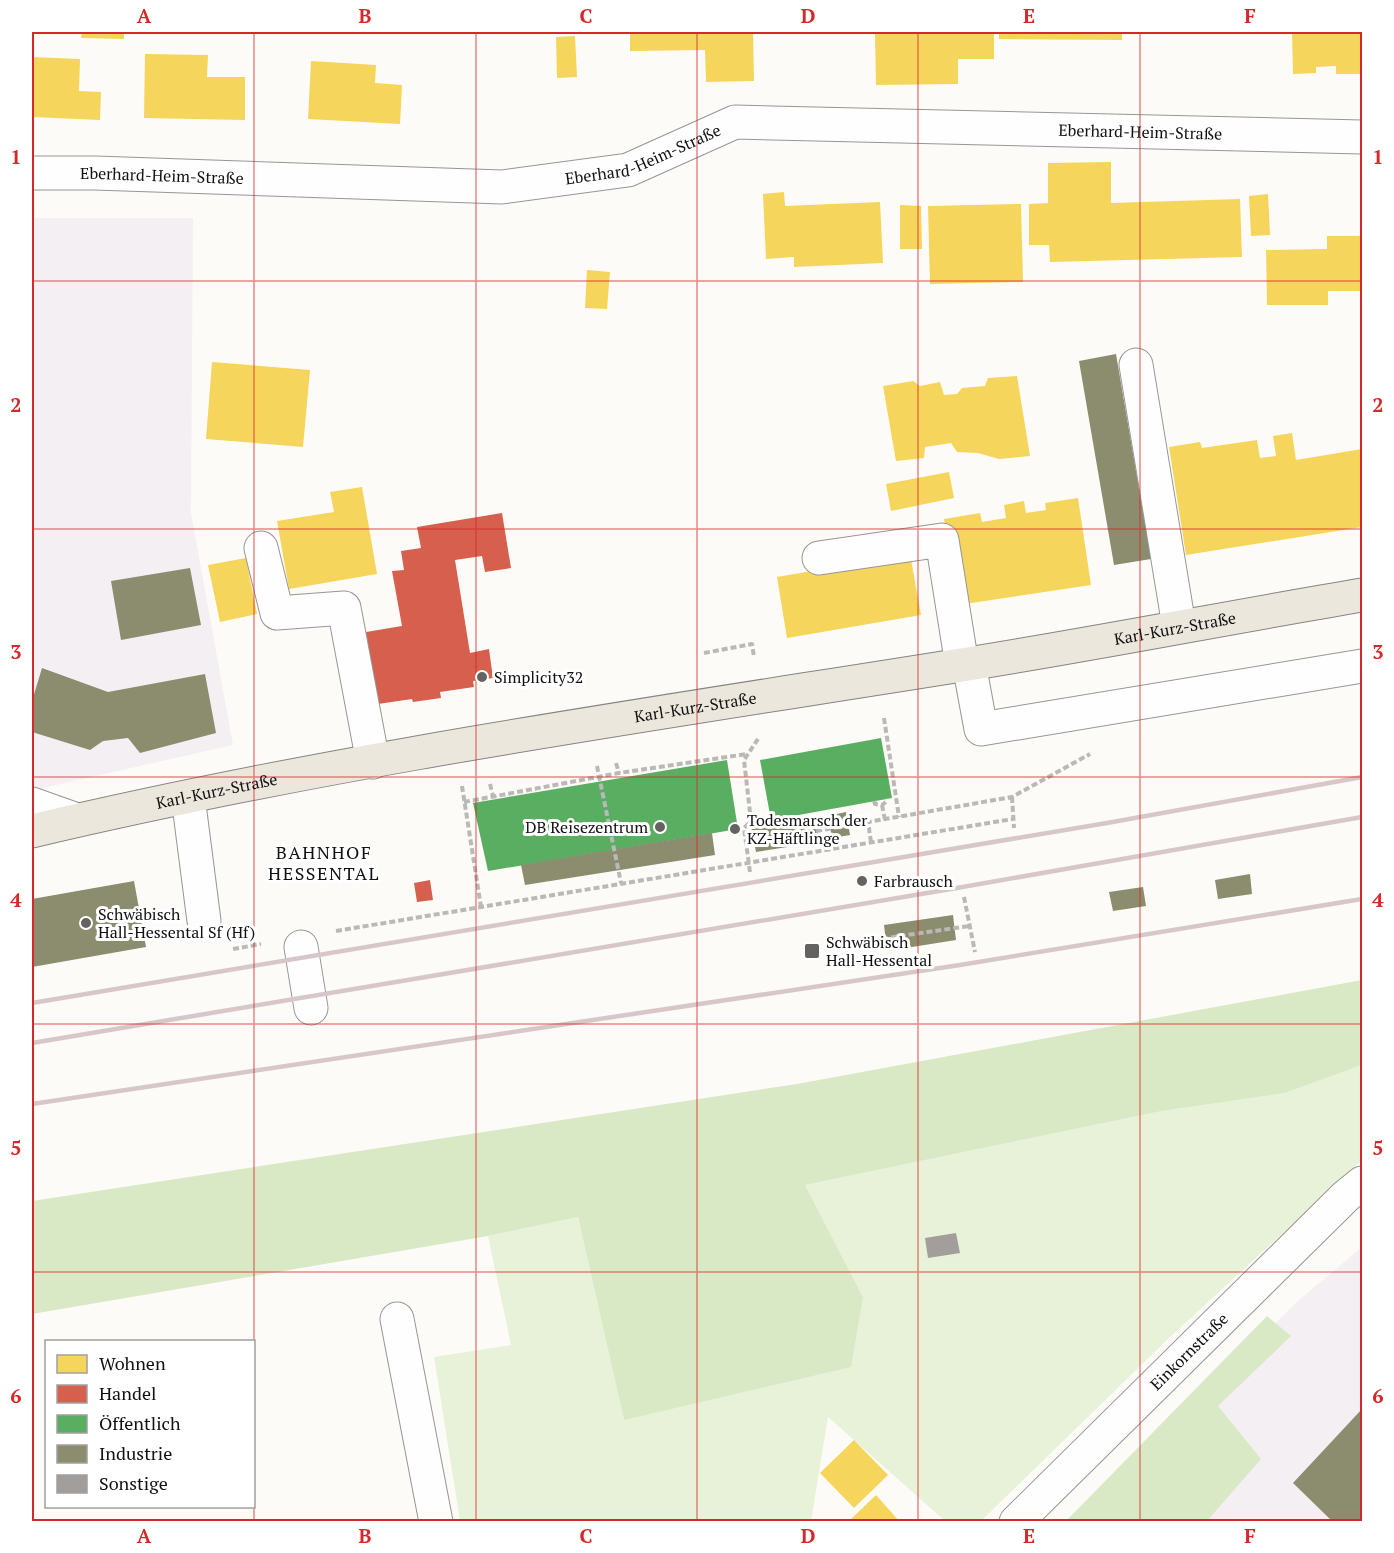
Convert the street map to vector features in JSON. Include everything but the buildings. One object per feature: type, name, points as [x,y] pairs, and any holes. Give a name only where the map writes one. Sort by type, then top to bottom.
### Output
[{"type":"main road","name":"Karl-Kurz-Straße","points":[[32,831],[188,797],[456,746],[965,665],[1362,595]]},
{"type":"street","name":"Eberhard-Heim-Straße","points":[[32,173],[107,173],[502,187],[628,170],[735,122],[1362,137]]},
{"type":"street","points":[[1136,364],[1179,626]]},
{"type":"street","points":[[819,558],[942,540],[965,665],[981,729],[1362,666]]},
{"type":"street","points":[[261,548],[277,613],[344,608],[374,762]]},
{"type":"street","points":[[188,797],[204,921]]},
{"type":"street","points":[[32,804],[77,820]]},
{"type":"street","points":[[300,942],[311,1008]]},
{"type":"street","name":"Einkornstraße","points":[[1016,1521],[1362,1183]]},
{"type":"street","points":[[397,1319],[436,1521]]},
{"type":"path","points":[[878,678],[899,817]]},
{"type":"path","points":[[745,843],[1012,797],[1112,742],[1120,706]]},
{"type":"path","points":[[456,746],[481,907]]},
{"type":"path","points":[[464,802],[619,773],[748,754]]},
{"type":"path","points":[[616,763],[619,773]]},
{"type":"path","points":[[597,766],[621,883]]},
{"type":"path","points":[[490,784],[493,795]]},
{"type":"path","points":[[1012,797],[1014,828]]},
{"type":"path","points":[[882,805],[886,802],[885,799]]},
{"type":"path","points":[[874,801],[875,804],[882,805]]},
{"type":"path","points":[[882,805],[885,820]]},
{"type":"path","points":[[232,949],[300,942],[481,907],[1013,819]]},
{"type":"path","points":[[868,822],[871,842]]},
{"type":"path","points":[[744,828],[750,872]]},
{"type":"path","points":[[964,897],[975,952]]},
{"type":"path","points":[[873,940],[969,926]]},
{"type":"shaded area","points":[[32,218],[193,218],[191,513],[233,745],[34,790],[32,789]]},
{"type":"shaded area","points":[[1362,1247],[1362,1521],[1072,1522],[1298,1301]]},
{"type":"green space","points":[[1362,980],[1362,1065],[1285,1093],[1162,1111],[805,1185],[863,1297],[851,1367],[624,1420],[578,1217],[488,1236],[32,1314],[32,1201],[797,1084]]},
{"type":"green space","points":[[1362,1065],[1362,1160],[1168,1339],[981,1521],[945,1521],[828,1417],[811,1521],[460,1521],[434,1357],[511,1345],[488,1236],[578,1217],[624,1420],[863,1297],[805,1185],[1162,1111],[1285,1093]]},
{"type":"green space","points":[[1267,1316],[1291,1336],[1218,1406],[1261,1459],[1207,1521],[1066,1521]]},
{"type":"railway","points":[[32,1003],[1107,823],[1362,777]]},
{"type":"railway","points":[[32,1043],[951,889],[1362,817]]},
{"type":"railway","points":[[32,1104],[960,965],[1362,899]]},
{"type":"place","name":"Simplicity32","points":[[482,677]]},
{"type":"place","name":"DB Reisezentrum","points":[[660,827]]},
{"type":"place","name":"Todesmarsch der KZ-Häftlinge","points":[[735,829]]},
{"type":"place","name":"Farbrausch","points":[[862,881]]},
{"type":"place","name":"Schwäbisch Hall-Hessental Sf (Hf)","points":[[86,923]]},
{"type":"place","name":"Schwäbisch Hall-Hessental","points":[[812,951]]},
{"type":"district","name":"BAHNHOF HESSENTAL","points":[[324,863]]}]
